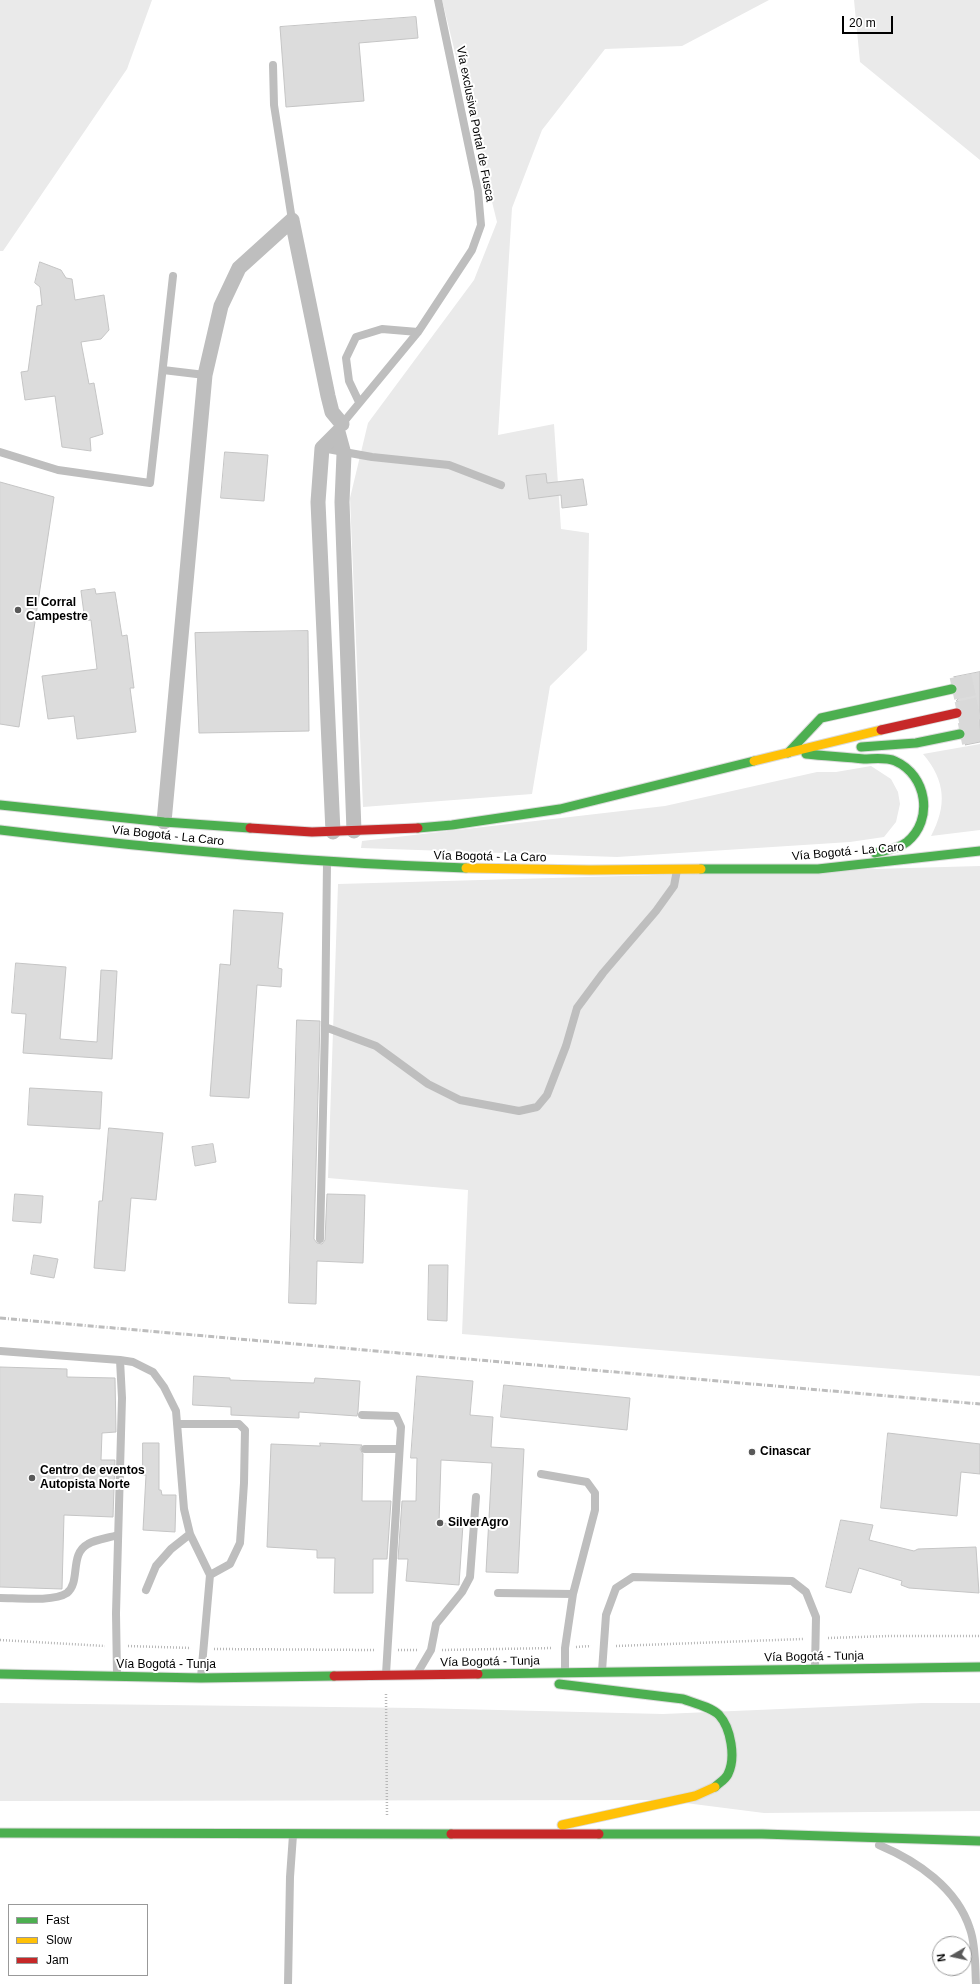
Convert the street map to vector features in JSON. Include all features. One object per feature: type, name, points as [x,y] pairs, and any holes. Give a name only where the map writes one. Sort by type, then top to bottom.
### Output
[{"type":"main road","points":[[788,753],[821,718],[952,689]]},
{"type":"main road","name":"Vía Bogotá - La Caro","points":[[0,804],[164,822],[289,831],[333,832],[452,825],[560,809],[956,713]]},
{"type":"main road","name":"Vía Bogotá - La Caro","points":[[788,753],[916,743],[957,728]]},
{"type":"main road","name":"Vía Bogotá - La Caro","points":[[788,753],[906,734]]},
{"type":"main road","name":"Vía Bogotá - La Caro","points":[[788,753],[818,736]]},
{"type":"main road","points":[[788,753],[894,761],[912,774],[920,784],[924,796],[926,806],[922,823],[909,840],[898,847],[816,869]]},
{"type":"main road","name":"Vía Bogotá - La Caro","points":[[0,830],[245,857],[438,868],[579,872],[678,869],[816,869],[980,851]]},
{"type":"main road","name":"Vía Bogotá - Tunja","points":[[0,1674],[201,1678],[980,1667]]},
{"type":"main road","points":[[473,1674],[683,1699],[719,1715],[730,1735],[732,1754],[728,1774],[714,1788],[696,1796],[522,1834]]},
{"type":"main road","points":[[0,1833],[762,1834],[980,1841]]},
{"type":"street","points":[[164,822],[206,375],[221,306],[239,268],[292,220]]},
{"type":"street","points":[[292,220],[328,396],[332,412],[342,424]]},
{"type":"street","points":[[333,832],[318,502],[322,448],[338,432],[344,454],[342,502],[354,831]]},
{"type":"lane","name":"Vía exclusiva Portal de Fusca","points":[[342,424],[418,332],[472,250],[481,225],[478,191],[438,0]]},
{"type":"lane","points":[[273,65],[274,105],[292,220]]},
{"type":"lane","points":[[0,452],[58,470],[150,483],[173,276]]},
{"type":"lane","points":[[359,402],[349,381],[346,358],[356,338],[382,329],[418,332]]},
{"type":"lane","points":[[163,370],[206,375]]},
{"type":"lane","points":[[344,454],[449,465],[501,485]]},
{"type":"lane","points":[[320,1239],[327,862]]},
{"type":"lane","points":[[325,1027],[376,1046],[428,1084],[460,1100],[519,1111],[537,1107],[547,1095],[566,1046],[577,1008],[603,973],[674,886],[678,869]]},
{"type":"lane","points":[[0,1351],[133,1362],[153,1372],[164,1387],[176,1411],[184,1509],[190,1534],[210,1575],[201,1678]]},
{"type":"lane","points":[[117,1677],[116,1646],[122,1398],[120,1360]]},
{"type":"lane","points":[[362,1415],[396,1416],[401,1426],[386,1675]]},
{"type":"lane","points":[[177,1424],[239,1424],[245,1430],[244,1483],[240,1543],[230,1564],[210,1575]]},
{"type":"lane","points":[[365,1450],[400,1449]]},
{"type":"lane","points":[[541,1474],[587,1482],[595,1493],[595,1510],[573,1594],[565,1648],[565,1672]]},
{"type":"lane","points":[[416,1675],[431,1650],[436,1624],[462,1592],[470,1577],[476,1497]]},
{"type":"lane","points":[[146,1590],[156,1566],[171,1549],[190,1534]]},
{"type":"lane","points":[[0,1598],[55,1598],[67,1592],[72,1586],[79,1552],[88,1544],[118,1535]]},
{"type":"lane","points":[[602,1672],[606,1615],[616,1588],[633,1577],[792,1581],[806,1592],[816,1617],[815,1669]]},
{"type":"lane","points":[[498,1593],[573,1594]]},
{"type":"lane","points":[[288,1984],[290,1877],[293,1833]]},
{"type":"lane","points":[[861,1837],[895,1852],[923,1869],[956,1901],[964,1914],[971,1931],[976,1984]]},
{"type":"lane","points":[[976,1984],[980,1965]]},
{"type":"path","points":[[0,1640],[203,1649],[431,1650],[565,1648],[889,1636],[980,1636]]},
{"type":"path","points":[[386,1675],[387,1833]]},
{"type":"shaded area","points":[[0,0],[152,0],[127,69],[3,251],[0,251]]},
{"type":"shaded area","points":[[442,0],[769,0],[682,46],[605,49],[542,130],[512,208],[498,435],[554,424],[561,529],[589,533],[587,650],[550,686],[532,794],[363,807],[350,498],[368,423],[474,280],[497,222]]},
{"type":"shaded area","points":[[854,0],[980,0],[980,160],[860,62]]},
{"type":"shaded area","points":[[980,744],[980,830],[931,836],[940,814],[942,794],[936,774],[931,764],[923,754]]},
{"type":"shaded area","points":[[871,766],[891,779],[898,792],[900,804],[896,822],[884,837],[850,842],[617,857],[361,848],[362,841],[665,806],[817,772],[836,772]]},
{"type":"shaded area","points":[[980,866],[980,1376],[462,1334],[468,1190],[328,1178],[338,884]]},
{"type":"shaded area","points":[[0,1703],[416,1708],[663,1714],[922,1703],[980,1703],[980,1811],[764,1813],[662,1800],[0,1801]]},
{"type":"building","points":[[416,17],[418,38],[359,43],[364,101],[286,107],[280,27]]},
{"type":"building","points":[[40,262],[61,270],[66,278],[72,279],[75,300],[104,295],[109,330],[101,339],[81,342],[89,384],[94,383],[103,434],[90,438],[91,451],[62,447],[55,396],[25,400],[21,372],[28,371],[37,306],[42,305],[40,287],[35,283]]},
{"type":"building","points":[[225,452],[268,455],[264,501],[221,498]]},
{"type":"building","points":[[546,474],[547,483],[583,479],[587,505],[562,508],[561,495],[529,499],[526,476]]},
{"type":"building","name":"El Corral Campestre","points":[[0,482],[54,497],[19,727],[0,724]]},
{"type":"building","points":[[95,589],[96,594],[115,592],[122,636],[127,635],[134,688],[130,688],[136,732],[77,739],[74,716],[48,719],[42,676],[97,669],[91,620],[85,621],[81,591]]},
{"type":"building","points":[[308,631],[309,731],[199,733],[195,633]]},
{"type":"building","points":[[980,672],[980,742],[965,745],[972,738],[970,726],[965,723],[969,717],[969,711],[966,704],[956,701],[964,693],[964,687],[961,680],[954,677]]},
{"type":"building","points":[[234,910],[283,913],[278,968],[282,969],[281,987],[257,985],[249,1098],[210,1096],[220,964],[230,965]]},
{"type":"building","points":[[16,963],[66,967],[60,1039],[97,1042],[101,970],[117,971],[112,1059],[23,1053],[26,1014],[12,1013]]},
{"type":"building","points":[[297,1020],[320,1021],[314,1239],[317,1243],[322,1244],[325,1240],[327,1194],[365,1195],[363,1263],[317,1261],[316,1304],[289,1303]]},
{"type":"building","points":[[30,1088],[102,1092],[100,1129],[28,1125]]},
{"type":"building","points":[[109,1128],[163,1133],[156,1200],[131,1198],[125,1271],[94,1268],[99,1201],[102,1201]]},
{"type":"building","points":[[213,1144],[216,1162],[195,1166],[192,1147]]},
{"type":"building","points":[[15,1194],[43,1196],[41,1223],[13,1221]]},
{"type":"building","points":[[34,1255],[58,1259],[54,1278],[31,1274]]},
{"type":"building","points":[[429,1265],[448,1265],[447,1321],[428,1320]]},
{"type":"building","name":"Centro de eventos Autopista Norte","points":[[0,1367],[67,1369],[67,1377],[115,1378],[116,1432],[102,1433],[101,1460],[115,1460],[113,1517],[64,1515],[62,1589],[0,1587]]},
{"type":"building","points":[[194,1376],[230,1378],[230,1380],[314,1383],[315,1378],[360,1381],[357,1416],[299,1412],[299,1418],[231,1415],[231,1407],[193,1405]]},
{"type":"building","points":[[417,1376],[473,1381],[470,1415],[493,1417],[491,1447],[524,1449],[518,1573],[486,1572],[492,1463],[441,1460],[439,1523],[463,1524],[459,1585],[406,1581],[408,1559],[398,1559],[402,1501],[416,1501],[417,1458],[411,1458]]},
{"type":"building","points":[[504,1385],[630,1398],[627,1430],[501,1417]]},
{"type":"building","points":[[888,1433],[980,1444],[980,1474],[961,1472],[957,1516],[881,1508]]},
{"type":"building","points":[[143,1443],[159,1443],[159,1490],[161,1490],[162,1495],[176,1495],[175,1532],[143,1530],[146,1475],[143,1475]]},
{"type":"building","points":[[320,1443],[362,1445],[360,1449],[363,1454],[362,1501],[391,1501],[387,1559],[373,1559],[373,1593],[334,1593],[335,1558],[317,1558],[317,1550],[267,1547],[271,1444],[320,1446]]},
{"type":"building","points":[[841,1520],[873,1525],[869,1540],[914,1551],[918,1549],[976,1547],[979,1593],[909,1588],[901,1585],[902,1581],[859,1568],[851,1593],[826,1587]]},
{"type":"tunnel","points":[[952,689],[980,683]]},
{"type":"tunnel","points":[[957,713],[980,708]]},
{"type":"tunnel","points":[[960,734],[980,730]]},
{"type":"railway","points":[[0,1318],[980,1404]]},
{"type":"traffic: fast","points":[[788,753],[821,718],[952,689]]},
{"type":"traffic: fast","points":[[861,747],[916,743],[960,734]]},
{"type":"traffic: fast","points":[[806,754],[891,760],[906,768],[914,776],[920,787],[924,810],[916,833],[907,842],[900,846],[875,853]]},
{"type":"traffic: fast","points":[[418,828],[452,825],[560,809],[754,761]]},
{"type":"traffic: fast","points":[[0,805],[164,822],[250,828]]},
{"type":"traffic: fast","points":[[0,830],[174,849],[291,859],[466,868]]},
{"type":"traffic: fast","points":[[701,869],[818,869],[980,851]]},
{"type":"traffic: fast","points":[[478,1674],[980,1667]]},
{"type":"traffic: fast","points":[[0,1674],[201,1678],[334,1676]]},
{"type":"traffic: fast","points":[[559,1684],[683,1699],[716,1712],[727,1727],[731,1743],[732,1760],[727,1776],[715,1787]]},
{"type":"traffic: fast","points":[[0,1833],[451,1834]]},
{"type":"traffic: fast","points":[[599,1834],[762,1834],[980,1841]]},
{"type":"traffic: slow","points":[[754,761],[881,730]]},
{"type":"traffic: slow","points":[[466,868],[590,870],[701,869]]},
{"type":"traffic: slow","points":[[562,1825],[695,1796],[715,1787]]},
{"type":"traffic: jam","points":[[881,730],[957,713]]},
{"type":"traffic: jam","points":[[250,828],[312,832],[418,828]]},
{"type":"traffic: jam","points":[[334,1676],[478,1674]]},
{"type":"traffic: jam","points":[[451,1834],[599,1834]]},
{"type":"place","name":"El Corral Campestre","points":[[18,610]]},
{"type":"place","name":"Cinascar","points":[[752,1452]]},
{"type":"place","name":"Centro de eventos Autopista Norte","points":[[32,1478]]},
{"type":"place","name":"SilverAgro","points":[[440,1523]]}]
